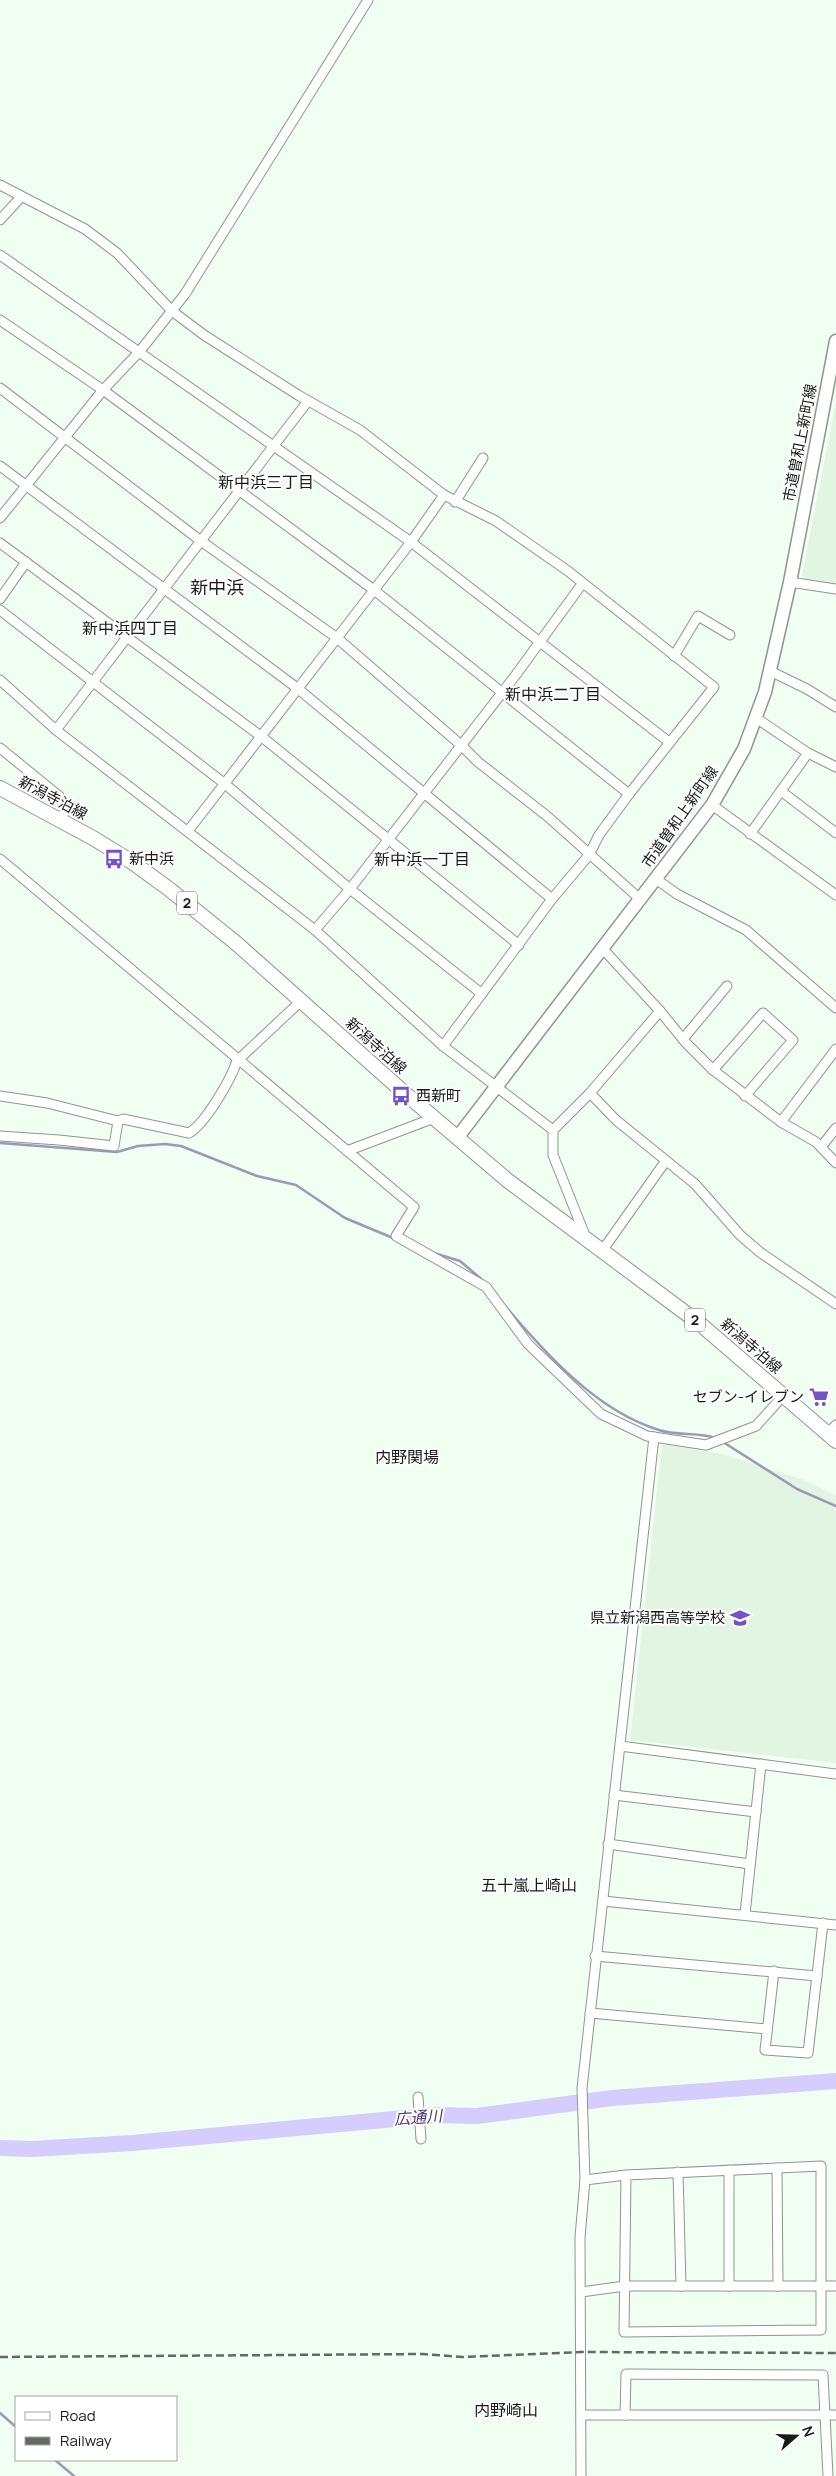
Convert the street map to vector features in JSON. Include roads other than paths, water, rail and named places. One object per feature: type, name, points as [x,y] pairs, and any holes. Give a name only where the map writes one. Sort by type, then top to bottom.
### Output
[{"type":"main road","name":"新潟寺泊線","points":[[0,788],[61,820],[132,862],[169,889],[236,942],[434,1118],[507,1180],[699,1323],[783,1396],[833,1433]]},
{"type":"street","points":[[0,518],[103,390],[140,352],[172,311],[199,272],[368,0]]},
{"type":"street","points":[[0,185],[85,229],[118,253],[172,311],[204,335],[308,401],[360,430],[444,495],[496,521],[568,571],[714,687],[598,835],[589,855],[552,899],[443,1046]]},
{"type":"street","points":[[0,220],[21,197]]},
{"type":"street","points":[[0,255],[140,352],[273,448],[411,542],[669,742]]},
{"type":"street","points":[[0,320],[103,390],[374,590],[629,794]]},
{"type":"street","name":"市道曽和上新町線","points":[[457,1138],[712,805],[744,750],[770,671],[790,582],[836,342]]},
{"type":"street","points":[[0,388],[200,541],[336,638],[461,745],[478,762],[546,816],[640,899]]},
{"type":"street","points":[[56,730],[308,401]]},
{"type":"street","points":[[456,502],[483,458]]},
{"type":"street","points":[[0,466],[297,688],[552,899]]},
{"type":"street","points":[[188,832],[411,542],[444,495]]},
{"type":"street","points":[[0,543],[262,737],[519,945]]},
{"type":"street","points":[[0,599],[26,562]]},
{"type":"street","points":[[790,582],[836,588]]},
{"type":"street","points":[[315,930],[350,890],[502,694],[582,584]]},
{"type":"street","points":[[0,610],[225,784],[350,890],[482,994]]},
{"type":"street","points":[[674,656],[698,616],[730,635]]},
{"type":"street","points":[[770,671],[807,689],[836,707]]},
{"type":"street","points":[[0,680],[56,730],[315,930],[443,1046],[497,1085],[553,1130]]},
{"type":"street","points":[[756,718],[808,754],[836,767]]},
{"type":"street","points":[[0,748],[59,796],[66,808],[61,820]]},
{"type":"street","points":[[750,834],[808,754]]},
{"type":"street","points":[[781,791],[836,833]]},
{"type":"street","points":[[712,805],[836,895]]},
{"type":"street","points":[[0,859],[414,1207],[396,1236],[486,1287],[528,1344],[601,1414],[647,1436],[706,1445],[756,1426],[783,1396]]},
{"type":"street","points":[[656,879],[677,894],[746,930],[808,986],[836,1008]]},
{"type":"street","points":[[603,949],[713,1070],[781,1122],[816,1142],[836,1163]]},
{"type":"street","points":[[683,1039],[727,986]]},
{"type":"street","points":[[0,1096],[47,1103],[118,1121],[123,1119],[189,1133],[194,1130],[212,1105],[233,1072],[237,1060],[301,1001]]},
{"type":"street","points":[[586,1239],[553,1155],[553,1130],[590,1094],[660,1011]]},
{"type":"street","points":[[713,1070],[763,1012],[793,1040],[745,1096]]},
{"type":"street","points":[[781,1122],[836,1049]]},
{"type":"street","points":[[590,1094],[616,1120],[665,1162],[695,1184],[740,1235],[761,1253],[836,1304]]},
{"type":"street","points":[[347,1151],[434,1118]]},
{"type":"street","points":[[0,1136],[114,1146],[118,1121]]},
{"type":"street","points":[[821,1147],[836,1128]]},
{"type":"street","points":[[602,1251],[665,1162]]},
{"type":"street","points":[[581,2476],[580,2237],[585,2180],[582,2094],[595,1956],[603,1901],[654,1437]]},
{"type":"street","points":[[620,1746],[836,1774]]},
{"type":"street","points":[[745,1914],[761,1764]]},
{"type":"street","points":[[614,1795],[756,1812]]},
{"type":"street","points":[[608,1844],[750,1864]]},
{"type":"street","points":[[603,1901],[745,1914],[836,1925]]},
{"type":"street","points":[[774,1971],[765,2050],[808,2053],[823,1923]]},
{"type":"street","points":[[595,1956],[817,1976]]},
{"type":"street","points":[[590,2012],[767,2029]]},
{"type":"street","points":[[419,2101],[421,2139]]},
{"type":"street","points":[[585,2180],[626,2175],[821,2166],[821,2330],[624,2332],[626,2175]]},
{"type":"street","points":[[777,2168],[778,2286]]},
{"type":"street","points":[[729,2170],[729,2286]]},
{"type":"street","points":[[678,2172],[680,2286]]},
{"type":"street","points":[[580,2292],[625,2286],[836,2286]]},
{"type":"street","points":[[625,2415],[626,2374],[823,2374],[828,2476]]},
{"type":"street","points":[[582,2415],[836,2415]]},
{"type":"waterway","points":[[0,1143],[117,1152],[138,1146],[165,1144],[181,1146],[257,1176],[296,1185],[345,1218],[393,1238]]},
{"type":"waterway","points":[[434,1253],[460,1261],[486,1283]]},
{"type":"waterway","points":[[506,1307],[556,1362],[594,1395],[615,1410],[659,1430],[716,1438]]},
{"type":"waterway","points":[[723,1442],[797,1489],[836,1506]]},
{"type":"waterway","name":"広通川","points":[[0,2148],[32,2149],[132,2143],[439,2115],[477,2116],[612,2098],[836,2081]]},
{"type":"waterway","points":[[0,2413],[15,2426]]},
{"type":"waterway","points":[[56,2461],[74,2476]]},
{"type":"railway","points":[[0,2357],[423,2354],[462,2357],[581,2352],[836,2353]]},
{"type":"place","name":"新中浜","points":[[114,859]]},
{"type":"place","name":"西新町","points":[[401,1096]]},
{"type":"place","name":"セブン-イレブン","points":[[819,1397]]},
{"type":"place","name":"県立新潟西高等学校","points":[[740,1618]]},
{"type":"district","name":"新中浜三丁目","points":[[266,482]]},
{"type":"district","name":"新中浜","points":[[217,588]]},
{"type":"district","name":"新中浜四丁目","points":[[130,628]]},
{"type":"district","name":"新中浜二丁目","points":[[553,694]]},
{"type":"district","name":"新中浜一丁目","points":[[422,859]]},
{"type":"district","name":"内野関場","points":[[407,1457]]},
{"type":"district","name":"五十嵐上崎山","points":[[529,1885]]},
{"type":"district","name":"内野崎山","points":[[506,2410]]}]
